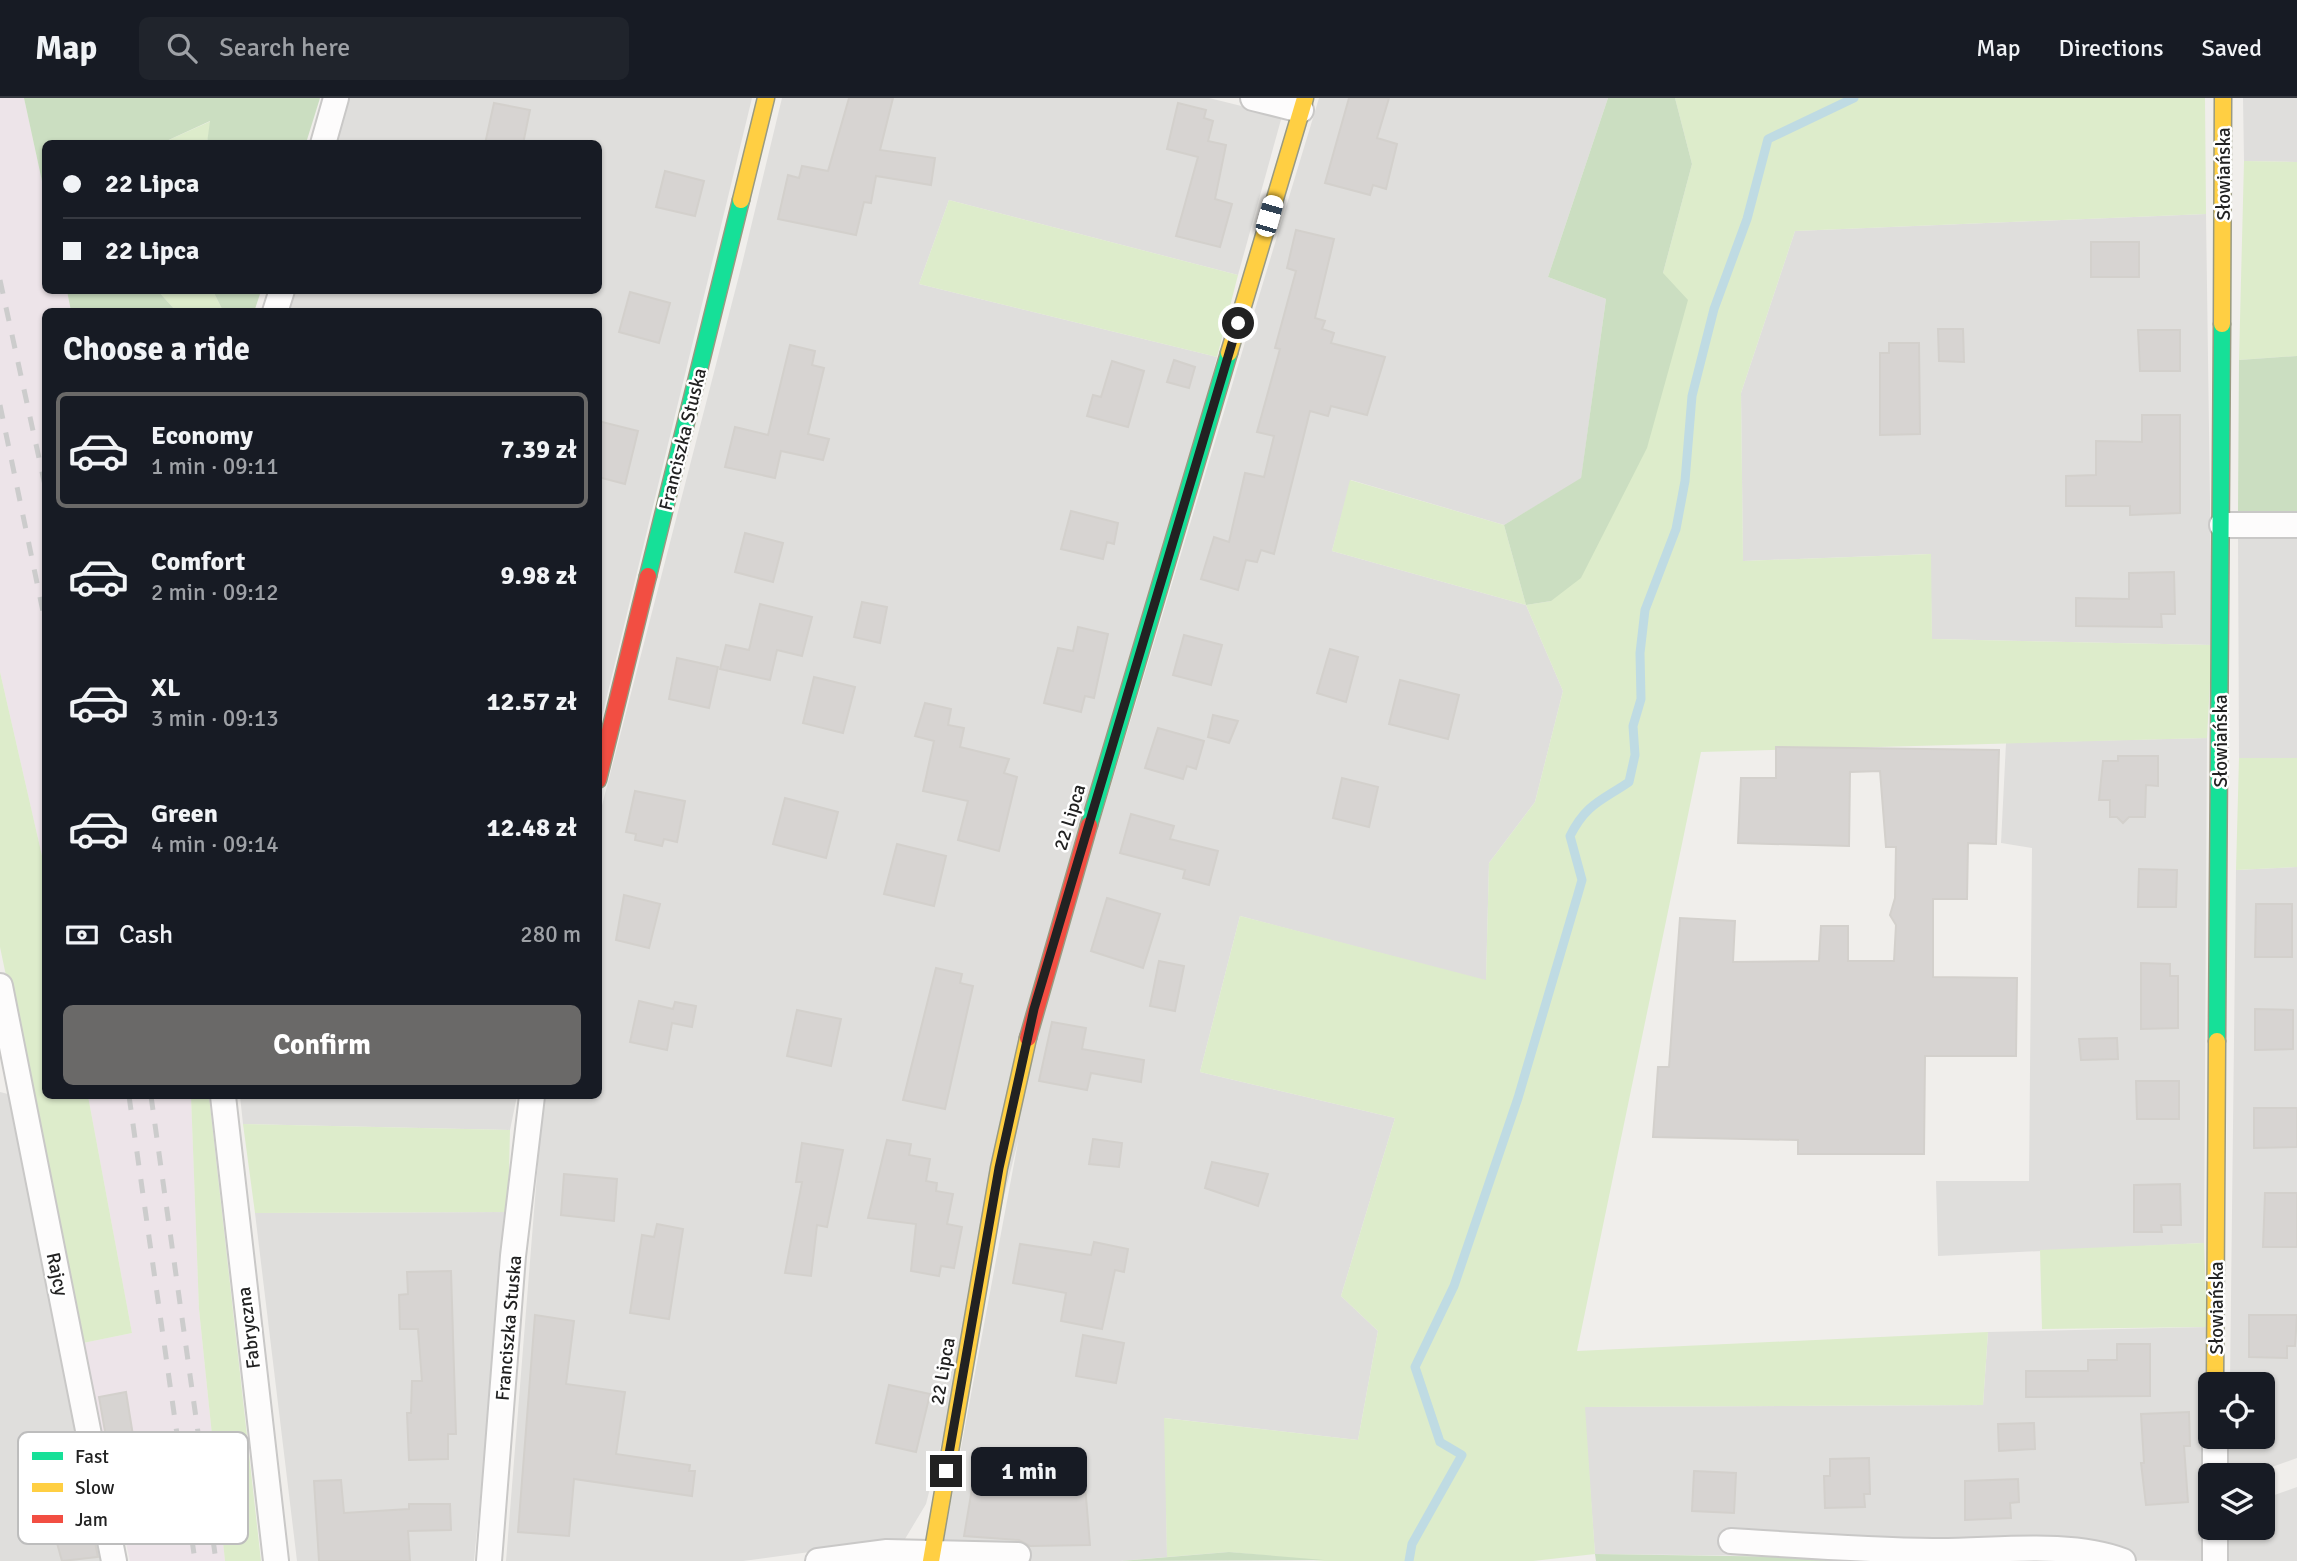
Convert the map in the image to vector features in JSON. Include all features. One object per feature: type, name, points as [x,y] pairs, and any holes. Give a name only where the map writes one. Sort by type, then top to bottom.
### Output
[{"type":"street","points":[[324,140],[336,98]]},
{"type":"street","name":"Franciszka Stuska","points":[[602,764],[766,98]]},
{"type":"street","points":[[1253,98],[1303,104]]},
{"type":"street","name":"Słowiańska","points":[[2215,1372],[2222,525],[2222,98]]},
{"type":"street","name":"22 Lipca","points":[[931,1557],[999,1168],[1034,1009],[1303,104]]},
{"type":"street","points":[[2222,525],[2297,525]]},
{"type":"street","name":"Rajcy","points":[[0,986],[88,1432]]},
{"type":"street","name":"Fabryczna","points":[[223,1099],[276,1561]]},
{"type":"street","name":"Franciszka Stuska","points":[[489,1561],[513,1256],[532,1099]]},
{"type":"street","points":[[2215,1540],[2215,1561]]},
{"type":"street","points":[[1731,1541],[1934,1551],[2040,1549],[2107,1555],[2123,1561]]},
{"type":"street","points":[[818,1561],[887,1552],[931,1557],[1018,1555]]},
{"type":"shaded area","points":[[0,98],[24,98],[42,181],[42,294],[68,294],[70,308],[42,308],[42,856],[0,672]]},
{"type":"shaded area","points":[[349,98],[752,98],[602,717],[602,308],[290,308],[294,294],[602,294],[602,140],[337,140]]},
{"type":"shaded area","points":[[782,98],[1209,98],[1282,116],[1238,275],[949,200],[919,284],[1217,357],[926,1504],[905,1539],[743,1561],[506,1561],[541,1124],[545,1099],[602,1099],[602,805],[742,264]]},
{"type":"shaded area","points":[[1319,98],[1608,98],[1548,277],[1606,299],[1581,479],[1504,525],[1351,480],[1332,551],[1526,605],[1563,691],[1535,802],[1489,863],[1486,981],[1240,916],[1200,1072],[1395,1118],[1341,1296],[1378,1331],[1358,1440],[1165,1418],[1167,1557],[1121,1561],[940,1561],[1042,1013]]},
{"type":"shaded area","points":[[2243,98],[2297,98],[2297,162],[2244,161]]},
{"type":"shaded area","points":[[2206,214],[2212,645],[1932,639],[1930,554],[1743,561],[1741,393],[1795,231]]},
{"type":"shaded area","points":[[2297,534],[2297,758],[2239,758],[2238,535]]},
{"type":"shaded area","points":[[2207,738],[2204,1243],[1938,1256],[1936,1181],[2029,1181],[2032,848],[2001,843],[2006,743]]},
{"type":"shaded area","points":[[2297,867],[2297,1458],[2275,1466],[2275,1463],[2229,1463],[2229,1449],[2275,1449],[2275,1372],[2230,1372],[2236,870]]},
{"type":"shaded area","points":[[0,1092],[8,1094],[80,1432],[18,1432],[18,1544],[104,1544],[108,1561],[0,1561]]},
{"type":"shaded area","points":[[89,1099],[191,1099],[199,1309],[212,1432],[102,1432],[83,1343],[132,1333]]},
{"type":"shaded area","points":[[240,1099],[516,1099],[510,1130],[243,1124]]},
{"type":"shaded area","points":[[508,1212],[474,1561],[297,1561],[255,1213]]},
{"type":"shaded area","points":[[2207,1327],[2207,1372],[2198,1372],[2198,1449],[2206,1449],[2206,1463],[2198,1463],[2198,1540],[2206,1540],[2206,1561],[1595,1554],[1584,1407],[1983,1405],[1988,1332]]},
{"type":"shaded area","points":[[2297,1487],[2297,1561],[2229,1561],[2229,1540],[2275,1540],[2275,1495]]},
{"type":"shaded area","points":[[126,1544],[223,1544],[225,1561],[130,1561]]},
{"type":"green space","points":[[24,98],[320,98],[307,140],[207,140],[210,121],[169,140],[42,140],[42,181]]},
{"type":"green space","points":[[1608,98],[1675,98],[1692,164],[1663,273],[1688,300],[1647,448],[1581,578],[1551,601],[1526,605],[1504,525],[1581,478],[1606,299],[1548,277]]},
{"type":"green space","points":[[1675,98],[2205,98],[2206,214],[1795,231],[1741,393],[1743,561],[1931,554],[1932,639],[2212,645],[2207,738],[1701,752],[1577,1351],[1988,1332],[1983,1405],[1585,1407],[1595,1554],[1533,1561],[1324,1561],[1229,1552],[1167,1557],[1164,1418],[1358,1440],[1378,1331],[1341,1296],[1395,1118],[1200,1072],[1240,916],[1486,980],[1489,863],[1535,802],[1563,691],[1526,605],[1551,601],[1663,273],[1692,164]]},
{"type":"green space","points":[[211,121],[208,140],[169,140]]},
{"type":"green space","points":[[2244,161],[2297,162],[2297,356],[2239,360]]},
{"type":"green space","points":[[949,200],[1238,275],[1217,357],[919,284]]},
{"type":"green space","points":[[68,294],[161,294],[173,308],[70,308]]},
{"type":"green space","points":[[161,294],[214,294],[222,308],[173,308]]},
{"type":"green space","points":[[214,294],[260,294],[255,308],[222,308]]},
{"type":"green space","points":[[2297,356],[2297,515],[2238,514],[2239,360]]},
{"type":"green space","points":[[1350,480],[1504,525],[1526,605],[1332,551]]},
{"type":"green space","points":[[0,672],[42,856],[42,1099],[89,1099],[132,1333],[83,1343],[0,947]]},
{"type":"green space","points":[[2239,758],[2297,758],[2297,867],[2236,870]]},
{"type":"green space","points":[[191,1099],[209,1099],[247,1432],[212,1432],[199,1309]]},
{"type":"green space","points":[[243,1124],[510,1130],[508,1212],[255,1213]]},
{"type":"green space","points":[[2204,1243],[2207,1327],[2042,1329],[2040,1250]]},
{"type":"green space","points":[[248,1445],[261,1561],[225,1561],[223,1544],[248,1544]]},
{"type":"green space","points":[[1229,1552],[1324,1560],[1121,1561]]},
{"type":"green space","points":[[1595,1554],[1996,1560],[2007,1561],[1596,1561]]},
{"type":"building","points":[[849,98],[893,98],[880,150],[935,158],[931,185],[876,176],[871,203],[864,202],[856,235],[778,219],[788,175],[799,178],[802,166],[828,171]]},
{"type":"building","points":[[1349,98],[1389,98],[1377,138],[1397,144],[1386,189],[1373,185],[1370,195],[1325,183]]},
{"type":"building","points":[[494,103],[530,110],[524,140],[486,140]]},
{"type":"building","points":[[1178,103],[1206,110],[1204,118],[1213,121],[1208,141],[1226,145],[1215,199],[1232,204],[1220,247],[1176,236],[1198,157],[1167,149]]},
{"type":"building","points":[[665,171],[704,181],[695,216],[656,207]]},
{"type":"building","points":[[1296,230],[1334,239],[1315,318],[1325,321],[1322,329],[1334,333],[1331,343],[1385,357],[1367,415],[1331,406],[1328,416],[1310,411],[1274,554],[1261,550],[1257,562],[1246,560],[1238,590],[1201,579],[1214,537],[1229,542],[1245,473],[1264,477],[1274,436],[1257,432],[1280,349],[1275,348],[1296,271],[1287,268]]},
{"type":"building","points":[[2091,242],[2139,242],[2139,277],[2091,277]]},
{"type":"building","points":[[630,292],[670,303],[659,343],[619,332]]},
{"type":"building","points":[[1938,329],[1963,329],[1964,362],[1939,361]]},
{"type":"building","points":[[2138,330],[2180,330],[2180,371],[2140,371]]},
{"type":"building","points":[[1889,343],[1919,343],[1920,434],[1880,435],[1880,353],[1889,353]]},
{"type":"building","points":[[790,345],[815,351],[812,365],[824,368],[808,434],[829,439],[823,460],[781,451],[775,478],[725,467],[735,427],[768,435]]},
{"type":"building","points":[[1174,360],[1195,367],[1189,388],[1167,382]]},
{"type":"building","points":[[1112,361],[1144,371],[1128,427],[1087,416],[1093,395],[1101,397]]},
{"type":"building","points":[[2142,415],[2180,415],[2180,513],[2130,515],[2130,506],[2066,506],[2066,476],[2096,475],[2096,441],[2142,442]]},
{"type":"building","points":[[602,422],[638,431],[625,484],[602,478]]},
{"type":"building","points":[[1071,511],[1118,523],[1114,544],[1107,542],[1103,559],[1061,549]]},
{"type":"building","points":[[745,533],[783,543],[773,582],[735,572]]},
{"type":"building","points":[[2174,572],[2175,614],[2161,614],[2162,627],[2076,626],[2076,598],[2129,599],[2129,573]]},
{"type":"building","points":[[862,602],[887,607],[880,643],[854,637]]},
{"type":"building","points":[[760,604],[812,617],[802,656],[777,650],[770,680],[720,669],[726,645],[749,650]]},
{"type":"building","points":[[1078,627],[1108,634],[1094,698],[1085,696],[1081,712],[1044,703],[1058,648],[1073,651]]},
{"type":"building","points":[[1184,635],[1222,645],[1211,685],[1173,675]]},
{"type":"building","points":[[1330,649],[1358,657],[1346,702],[1317,693]]},
{"type":"building","points":[[677,658],[718,667],[709,708],[669,699]]},
{"type":"building","points":[[814,677],[855,687],[843,733],[803,723]]},
{"type":"building","points":[[1400,680],[1459,695],[1448,739],[1389,724]]},
{"type":"building","points":[[925,703],[951,709],[948,725],[964,728],[960,747],[1009,759],[1004,773],[1017,777],[999,851],[958,840],[968,801],[923,791],[934,741],[915,736]]},
{"type":"building","points":[[1213,715],[1238,721],[1229,743],[1208,737]]},
{"type":"building","points":[[1158,728],[1204,741],[1196,769],[1187,766],[1183,779],[1145,768]]},
{"type":"building","points":[[1776,747],[1999,750],[1996,844],[1968,843],[1967,899],[1933,899],[1933,977],[2017,978],[2016,1056],[1925,1056],[1924,1154],[1798,1154],[1798,1140],[1653,1137],[1658,1067],[1669,1067],[1680,918],[1735,921],[1733,962],[1819,961],[1821,926],[1848,926],[1848,961],[1894,961],[1896,925],[1890,915],[1895,898],[1896,847],[1886,847],[1880,771],[1850,772],[1849,846],[1738,843],[1741,778],[1776,778]]},
{"type":"building","points":[[2118,756],[2158,756],[2158,786],[2146,785],[2145,817],[2129,817],[2123,823],[2117,817],[2110,817],[2110,800],[2099,800],[2103,761],[2118,761]]},
{"type":"building","points":[[1342,778],[1378,787],[1369,827],[1333,818]]},
{"type":"building","points":[[635,791],[685,801],[677,842],[664,839],[662,846],[635,840],[636,834],[626,832]]},
{"type":"building","points":[[785,798],[838,812],[826,858],[773,844]]},
{"type":"building","points":[[1131,814],[1174,826],[1170,839],[1218,851],[1209,885],[1183,878],[1185,870],[1120,853]]},
{"type":"building","points":[[897,844],[946,856],[934,906],[884,894]]},
{"type":"building","points":[[2139,869],[2177,870],[2176,907],[2138,907]]},
{"type":"building","points":[[624,895],[660,904],[649,948],[616,940]]},
{"type":"building","points":[[1107,898],[1160,914],[1143,968],[1091,951]]},
{"type":"building","points":[[2256,904],[2292,904],[2292,957],[2255,957]]},
{"type":"building","points":[[1159,961],[1184,966],[1175,1011],[1150,1006]]},
{"type":"building","points":[[2141,963],[2170,964],[2170,976],[2178,976],[2178,1028],[2141,1029]]},
{"type":"building","points":[[936,968],[962,974],[960,983],[973,986],[945,1109],[903,1100]]},
{"type":"building","points":[[639,1001],[673,1009],[675,1002],[696,1006],[692,1027],[672,1023],[667,1050],[630,1042]]},
{"type":"building","points":[[2255,1009],[2293,1010],[2293,1049],[2255,1050]]},
{"type":"building","points":[[797,1010],[841,1019],[831,1066],[787,1056]]},
{"type":"building","points":[[1052,1022],[1086,1028],[1082,1049],[1144,1060],[1141,1082],[1091,1073],[1087,1090],[1039,1081]]},
{"type":"building","points":[[2117,1038],[2118,1059],[2081,1060],[2079,1039]]},
{"type":"building","points":[[2136,1081],[2179,1081],[2179,1119],[2137,1119]]},
{"type":"building","points":[[2254,1108],[2297,1108],[2297,1147],[2254,1148]]},
{"type":"building","points":[[1093,1139],[1122,1143],[1119,1167],[1089,1164]]},
{"type":"building","points":[[887,1140],[911,1144],[909,1155],[930,1159],[926,1181],[937,1183],[936,1191],[953,1194],[947,1224],[962,1227],[954,1268],[941,1266],[939,1276],[911,1271],[916,1224],[868,1218]]},
{"type":"building","points":[[802,1143],[843,1150],[827,1227],[817,1225],[811,1276],[785,1273],[802,1182],[796,1182]]},
{"type":"building","points":[[1212,1162],[1268,1174],[1258,1206],[1205,1188]]},
{"type":"building","points":[[564,1174],[617,1179],[614,1221],[561,1215]]},
{"type":"building","points":[[2180,1184],[2181,1225],[2161,1225],[2162,1232],[2134,1232],[2134,1185]]},
{"type":"building","points":[[2265,1193],[2297,1193],[2297,1247],[2263,1247]]},
{"type":"building","points":[[657,1224],[683,1229],[669,1319],[630,1313],[642,1235],[654,1237]]},
{"type":"building","points":[[1094,1242],[1128,1249],[1124,1272],[1115,1270],[1102,1329],[1061,1321],[1066,1293],[1013,1283],[1020,1244],[1091,1255]]},
{"type":"building","points":[[451,1271],[456,1434],[448,1434],[448,1459],[409,1460],[407,1413],[411,1413],[412,1381],[422,1381],[418,1329],[400,1329],[399,1295],[408,1294],[407,1272]]},
{"type":"building","points":[[535,1315],[574,1321],[566,1384],[625,1392],[616,1454],[690,1465],[689,1471],[695,1471],[692,1496],[574,1479],[569,1536],[518,1532]]},
{"type":"building","points":[[2249,1315],[2297,1315],[2295,1346],[2287,1346],[2287,1358],[2249,1357]]},
{"type":"building","points":[[1083,1335],[1124,1343],[1116,1383],[1076,1376]]},
{"type":"building","points":[[2117,1344],[2150,1344],[2150,1396],[2026,1397],[2026,1371],[2088,1371],[2088,1360],[2117,1360]]},
{"type":"building","points":[[889,1385],[930,1394],[916,1452],[876,1443]]},
{"type":"building","points":[[126,1392],[132,1432],[105,1432],[99,1397]]},
{"type":"building","points":[[2189,1412],[2190,1446],[2184,1446],[2188,1502],[2146,1505],[2141,1463],[2144,1463],[2141,1414]]},
{"type":"building","points":[[2034,1423],[2035,1449],[1999,1451],[1998,1424]]},
{"type":"building","points":[[1869,1458],[1870,1494],[1864,1494],[1865,1507],[1825,1508],[1824,1476],[1830,1476],[1830,1459]]},
{"type":"building","points":[[1694,1471],[1736,1473],[1734,1513],[1692,1511]]},
{"type":"building","points":[[1079,1472],[1079,1484],[1085,1485],[1090,1545],[1030,1546],[1019,1540],[964,1536],[974,1477],[1031,1486],[1030,1476]]},
{"type":"building","points":[[2018,1479],[2019,1502],[2010,1503],[2011,1518],[1965,1520],[1965,1481]]},
{"type":"building","points":[[341,1480],[344,1513],[409,1509],[409,1504],[450,1504],[451,1530],[408,1531],[410,1561],[319,1561],[314,1481]]},
{"type":"building","points":[[57,1544],[95,1544],[98,1557],[62,1561]]},
{"type":"waterway","points":[[1409,1561],[1412,1544],[1462,1455],[1440,1442],[1415,1367],[1454,1286],[1518,1098],[1578,894],[1582,880],[1570,836],[1588,810],[1629,782],[1635,755],[1633,726],[1641,699],[1640,653],[1645,610],[1676,529],[1685,481],[1692,396],[1714,309],[1747,219],[1768,139],[1854,98]]},
{"type":"railway","points":[[0,280],[42,472]]},
{"type":"railway","points":[[0,405],[42,607]]},
{"type":"railway","points":[[129,1099],[177,1432]]},
{"type":"railway","points":[[151,1099],[198,1432]]},
{"type":"railway","points":[[193,1544],[195,1561]]},
{"type":"railway","points":[[214,1544],[216,1561]]},
{"type":"traffic: fast","points":[[648,576],[741,200]]},
{"type":"traffic: fast","points":[[2217,1041],[2222,324]]},
{"type":"traffic: fast","points":[[1089,825],[1229,353]]},
{"type":"traffic: slow","points":[[741,200],[766,98]]},
{"type":"traffic: slow","points":[[1229,353],[1305,98]]},
{"type":"traffic: slow","points":[[2222,324],[2223,98]]},
{"type":"traffic: slow","points":[[931,1561],[999,1168],[1028,1038]]},
{"type":"traffic: slow","points":[[2215,1372],[2217,1041]]},
{"type":"traffic: jam","points":[[602,764],[648,576]]},
{"type":"traffic: jam","points":[[1028,1038],[1089,825]]},
{"type":"route","points":[[946,1471],[999,1168],[1034,1009],[1238,323]]}]
